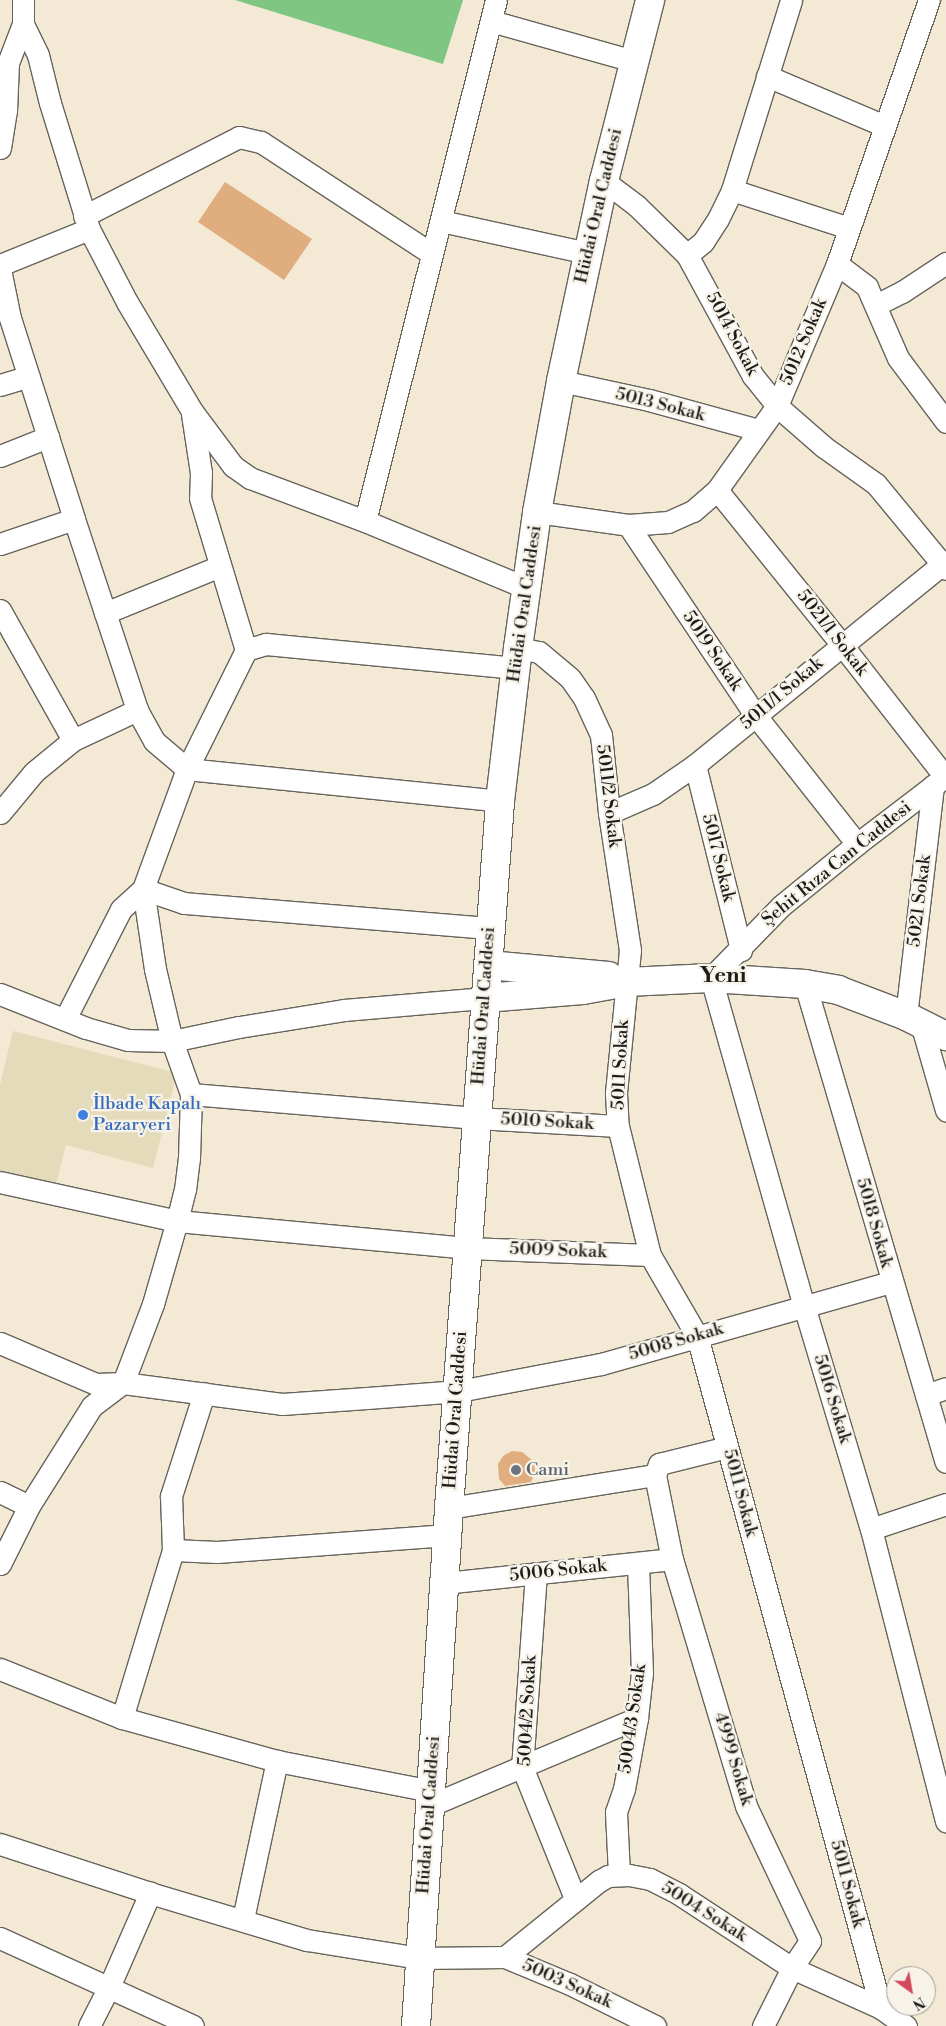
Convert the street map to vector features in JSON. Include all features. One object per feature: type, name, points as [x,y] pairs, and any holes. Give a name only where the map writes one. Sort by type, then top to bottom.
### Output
[{"type":"street","points":[[23,0],[23,24],[38,55],[87,222],[127,302],[192,411],[233,466],[250,478],[365,521],[527,588]]},
{"type":"street","points":[[365,521],[496,0]]},
{"type":"street","name":"Hüdai Oral Caddesi","points":[[420,2024],[419,1958],[476,1118],[500,801],[537,512],[561,381],[604,181],[650,0]]},
{"type":"street","points":[[687,254],[703,242],[718,219],[732,190],[791,0]]},
{"type":"street","name":"5012 Sokak","points":[[537,512],[628,525],[668,522],[693,511],[717,490],[777,406],[837,264],[929,0]]},
{"type":"street","points":[[491,21],[633,61]]},
{"type":"street","points":[[0,148],[6,111],[4,63],[23,24]]},
{"type":"street","points":[[767,76],[885,126]]},
{"type":"street","points":[[0,265],[87,222],[239,138],[261,142],[432,254]]},
{"type":"street","name":"5014 Sokak","points":[[604,181],[637,206],[687,254],[753,376],[777,406],[824,447],[876,484],[945,565]]},
{"type":"street","points":[[732,190],[848,228]]},
{"type":"street","points":[[441,221],[588,254]]},
{"type":"street","points":[[876,305],[902,292],[946,263]]},
{"type":"street","points":[[837,264],[867,287],[898,358],[944,417]]},
{"type":"street","points":[[0,269],[5,319],[29,376],[137,710],[154,741],[187,769],[500,801]]},
{"type":"street","points":[[0,385],[29,376]]},
{"type":"street","name":"5013 Sokak","points":[[561,381],[649,400],[759,430]]},
{"type":"street","points":[[65,1019],[121,909],[143,889],[187,769],[246,650],[200,498],[201,473],[192,411]]},
{"type":"street","points":[[0,456],[48,437]]},
{"type":"street","name":"5021/1 Sokak","points":[[717,490],[842,645],[941,780]]},
{"type":"street","points":[[0,544],[74,519]]},
{"type":"street","name":"5019 Sokak","points":[[628,525],[756,716],[857,844]]},
{"type":"street","name":"5011/1 Sokak","points":[[609,813],[652,794],[695,766],[842,645],[945,565]]},
{"type":"street","points":[[105,613],[220,566]]},
{"type":"street","points":[[0,610],[73,740]]},
{"type":"street","name":"5011/2 Sokak","points":[[246,650],[266,644],[517,658],[539,652],[556,665],[570,678],[584,698],[601,735],[609,813],[630,950],[626,982]]},
{"type":"street","points":[[0,814],[34,772],[73,740],[137,710]]},
{"type":"street","name":"5017 Sokak","points":[[695,766],[741,950]]},
{"type":"street","name":"Şehit Rıza Can Caddesi","points":[[711,978],[741,950],[781,906],[857,844],[941,780]]},
{"type":"street","name":"5021 Sokak","points":[[914,1019],[941,780]]},
{"type":"street","points":[[143,889],[184,903],[490,928]]},
{"type":"street","points":[[0,1564],[29,1506],[92,1406],[123,1383],[153,1304],[185,1190],[189,1158],[191,1094],[172,1041],[155,969],[143,889]]},
{"type":"street","points":[[488,965],[604,974],[626,982]]},
{"type":"street","points":[[0,994],[86,1028],[128,1040],[172,1041],[239,1027],[344,1010],[583,990],[626,982],[711,978],[805,984],[838,990],[914,1019],[946,1036]]},
{"type":"street","name":"5016 Sokak","points":[[711,978],[804,1306],[871,1529],[946,1822]]},
{"type":"street","name":"5011 Sokak","points":[[626,982],[616,1093],[618,1126],[650,1255],[696,1336],[881,2008]]},
{"type":"street","name":"5018 Sokak","points":[[805,984],[891,1282],[946,1462]]},
{"type":"street","points":[[914,1019],[946,1110]]},
{"type":"street","name":"5010 Sokak","points":[[191,1094],[476,1118],[618,1126]]},
{"type":"street","name":"5009 Sokak","points":[[0,1182],[177,1221],[467,1248],[650,1255]]},
{"type":"street","name":"5008 Sokak","points":[[0,1343],[96,1384],[123,1383],[282,1404],[458,1391],[601,1364],[891,1282]]},
{"type":"street","points":[[926,1395],[946,1388]]},
{"type":"street","points":[[122,1718],[173,1550],[171,1496],[204,1393]]},
{"type":"street","points":[[449,1508],[655,1475],[659,1464],[727,1447]]},
{"type":"street","name":"4999 Sokak","points":[[655,1475],[672,1559],[746,1806],[810,1941],[792,1968],[764,2026]]},
{"type":"street","points":[[0,1492],[29,1506]]},
{"type":"street","points":[[871,1529],[946,1504]]},
{"type":"street","points":[[173,1550],[217,1552],[447,1535]]},
{"type":"street","name":"5006 Sokak","points":[[444,1583],[672,1559]]},
{"type":"street","name":"5004/3 Sokak","points":[[619,1874],[616,1812],[624,1789],[637,1718],[642,1674],[638,1562]]},
{"type":"street","name":"5004/2 Sokak","points":[[536,1574],[522,1767],[575,1898]]},
{"type":"street","points":[[0,1669],[122,1718],[277,1761],[431,1798],[522,1767],[637,1718]]},
{"type":"street","points":[[243,1919],[277,1761]]},
{"type":"street","points":[[0,1844],[150,1893],[243,1919],[307,1940],[419,1958],[505,1957],[575,1898],[599,1881],[619,1874]]},
{"type":"street","name":"5004 Sokak","points":[[619,1874],[650,1880],[679,1894],[792,1968],[881,2008],[906,2026]]},
{"type":"street","points":[[89,2026],[109,1987],[150,1893]]},
{"type":"street","points":[[0,1938],[192,2026]]},
{"type":"street","name":"5003 Sokak","points":[[505,1957],[570,1984],[655,2026]]},
{"type":"shaded area","name":"İlbade Kapalı Pazaryeri","points":[[13,1031],[177,1073],[153,1168],[66,1145],[56,1185],[0,1172],[0,1085]]},
{"type":"green space","points":[[235,0],[463,0],[443,64]]},
{"type":"building","points":[[225,182],[312,239],[284,280],[198,222]]},
{"type":"building","name":"Cami","points":[[512,1451],[522,1452],[533,1461],[536,1471],[531,1482],[505,1486],[499,1479],[498,1464],[503,1456]]},
{"type":"place","name":"İlbade Kapalı Pazaryeri","points":[[83,1115]]},
{"type":"place","name":"Cami","points":[[516,1470]]},
{"type":"district","name":"Yeni","points":[[723,976]]}]
